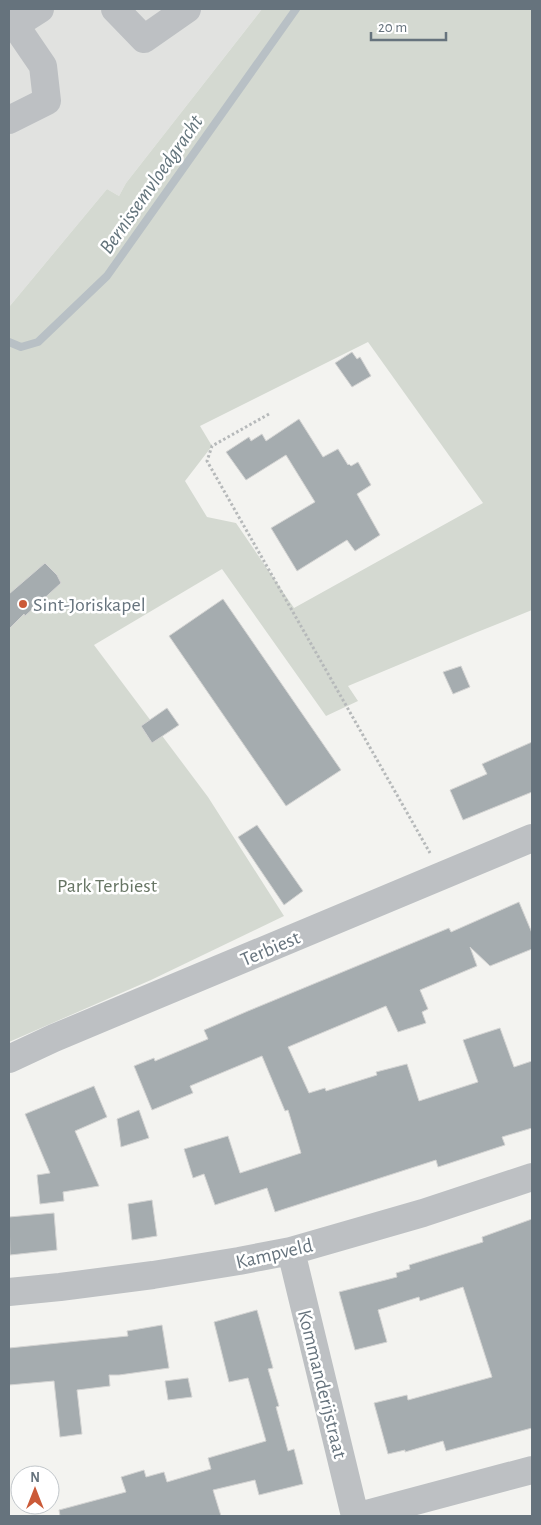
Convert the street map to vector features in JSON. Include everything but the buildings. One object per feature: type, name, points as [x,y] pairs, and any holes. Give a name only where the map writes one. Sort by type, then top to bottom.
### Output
[{"type":"street","points":[[9,120],[47,101],[43,66],[12,21],[40,9]]},
{"type":"street","points":[[116,9],[144,39],[187,9]]},
{"type":"street","name":"Terbiest","points":[[9,1059],[54,1038],[532,838]]},
{"type":"street","name":"Kampveld","points":[[9,1292],[153,1275],[239,1262],[291,1251],[423,1213],[532,1177]]},
{"type":"street","name":"Kommanderijstraat","points":[[291,1251],[357,1516],[532,1470]]},
{"type":"path","points":[[269,414],[212,446],[207,461],[443,876]]},
{"type":"shaded area","points":[[9,9],[262,9],[126,183],[119,196],[107,189],[9,307]]},
{"type":"green space","name":"Park Terbiest","points":[[262,9],[532,9],[532,610],[348,686],[358,701],[326,716],[222,569],[94,645],[208,797],[284,916],[151,980],[9,1042],[9,307],[107,189],[119,196],[126,183]],"holes":[[[368,342],[483,503],[294,608],[236,523],[207,517],[185,481],[212,446],[200,426]]]},
{"type":"waterway","name":"Bernissemvloedgracht","points":[[9,342],[21,347],[38,342],[107,276],[296,9]]},
{"type":"place","name":"Sint-Joriskapel","points":[[23,604]]}]
